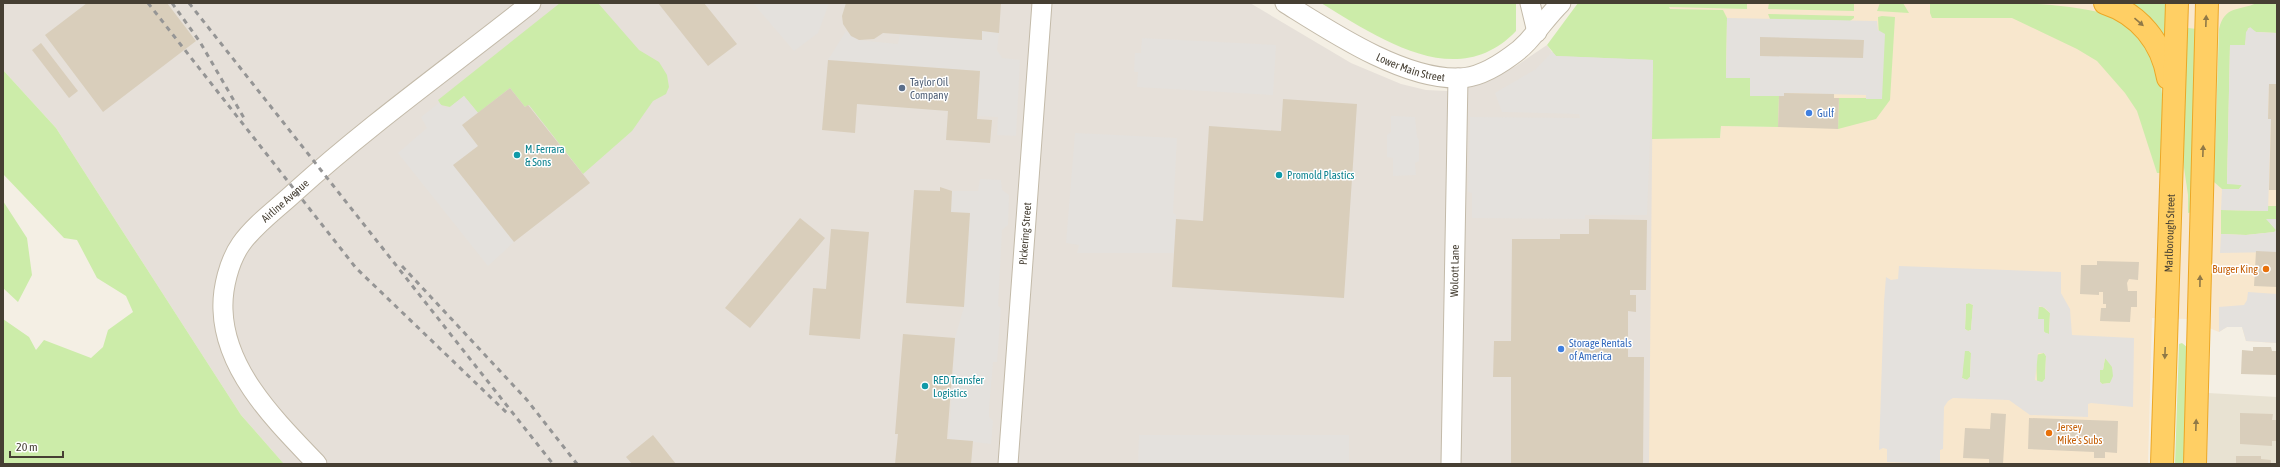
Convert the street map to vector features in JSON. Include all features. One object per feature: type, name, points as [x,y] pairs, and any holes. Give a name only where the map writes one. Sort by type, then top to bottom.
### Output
[{"type":"highway","points":[[2105,3],[2128,14],[2151,35],[2163,56],[2173,104]]},
{"type":"highway","name":"Marlborough Street","points":[[2162,464],[2177,3]]},
{"type":"highway","points":[[2195,464],[2207,3]]},
{"type":"highway","points":[[2166,314],[2199,315]]},
{"type":"street","name":"Airline Avenue","points":[[316,464],[286,431],[255,393],[241,373],[233,354],[223,310],[224,292],[235,255],[245,238],[319,170],[531,3]]},
{"type":"street","name":"Pickering Street","points":[[1008,464],[1042,3]]},
{"type":"street","name":"Lower Main Street","points":[[1285,3],[1338,36],[1385,60],[1428,74],[1458,78],[1475,76],[1493,68],[1524,46],[1561,3]]},
{"type":"street","points":[[1530,3],[1537,32]]},
{"type":"street","name":"Wolcott Lane","points":[[1451,464],[1458,78]]},
{"type":"shaded area","points":[[3,3],[1250,3],[1351,63],[1401,84],[1426,90],[1447,91],[1472,87],[1516,66],[1547,45],[1552,52],[1653,60],[1649,464],[284,464],[241,415],[56,128],[3,70]]},
{"type":"shaded area","points":[[753,3],[829,3],[818,33],[794,51]]},
{"type":"shaded area","points":[[1666,3],[2277,3],[2277,343],[2246,341],[2242,327],[2227,327],[2219,332],[2187,319],[2152,318],[2148,464],[1643,464],[1652,139],[1720,138],[1721,126],[1778,127],[1750,96],[1750,78],[1726,78],[1723,11],[1670,9]]},
{"type":"shaded area","points":[[1727,18],[1877,21],[1878,30],[1885,34],[1882,99],[1866,99],[1866,95],[1784,93],[1784,96],[1750,96],[1750,78],[1726,78]]},
{"type":"shaded area","points":[[2250,27],[2256,32],[2277,33],[2277,84],[2269,84],[2268,119],[2271,119],[2268,211],[2221,210],[2222,189],[2239,189],[2242,185],[2227,184],[2230,45],[2245,45],[2246,32]]},
{"type":"shaded area","points":[[846,31],[859,40],[898,44],[900,34],[982,40],[982,31],[999,33],[997,50],[1002,58],[1020,60],[1016,136],[997,135],[998,117],[977,116],[980,71],[828,60]]},
{"type":"shaded area","points":[[1142,38],[1276,45],[1273,95],[1137,87],[1138,72],[1134,72],[1135,53],[1141,53]]},
{"type":"shaded area","points":[[1552,52],[1556,56],[1653,60],[1647,215],[1585,215],[1585,219],[1472,218],[1472,193],[1468,192],[1470,117],[1580,118],[1579,114],[1502,112],[1495,93],[1536,69]]},
{"type":"shaded area","points":[[464,96],[478,113],[462,125],[478,146],[453,165],[514,242],[488,266],[398,153],[427,128],[421,117],[439,103],[445,108],[450,107]]},
{"type":"shaded area","points":[[1391,116],[1415,117],[1417,137],[1419,140],[1419,161],[1415,163],[1416,175],[1393,176],[1393,158],[1387,157],[1387,135],[1391,132]]},
{"type":"shaded area","points":[[1075,133],[1177,138],[1173,213],[1176,215],[1174,253],[1077,253],[1079,245],[1066,243]]},
{"type":"shaded area","points":[[980,179],[1001,180],[1002,190],[1009,195],[1008,225],[1002,230],[998,306],[1001,308],[997,362],[993,362],[989,409],[989,417],[993,421],[991,444],[949,439],[955,338],[964,307],[970,213],[951,212],[952,191],[978,191]]},
{"type":"shaded area","points":[[2266,219],[2277,219],[2277,252],[2220,253],[2221,234],[2246,235],[2274,232],[2276,230]]},
{"type":"shaded area","points":[[1899,266],[2061,272],[2061,293],[2070,309],[2072,335],[2134,338],[2133,407],[2091,403],[2088,404],[2088,417],[2030,415],[2009,400],[1953,398],[1948,401],[1944,407],[1943,449],[1940,450],[1940,464],[1887,462],[1887,449],[1883,448],[1879,450],[1884,302],[1886,277],[1891,280],[1898,279]],"holes":[[[1969,303],[1973,305],[1971,330],[1968,331],[1965,329],[1966,304]],[[2039,306],[2045,308],[2050,313],[2049,334],[2044,332],[2044,319],[2038,319]],[[1965,351],[1969,351],[1971,353],[1970,377],[1967,380],[1962,378]],[[2038,353],[2044,353],[2046,356],[2045,379],[2042,382],[2035,380]],[[2105,358],[2112,367],[2113,376],[2110,383],[2102,384],[2100,382],[2100,370],[2103,370]]]},
{"type":"shaded area","points":[[2248,292],[2277,294],[2277,343],[2246,341],[2242,327],[2227,327],[2219,332],[2219,307],[2244,305],[2247,300]]},
{"type":"shaded area","points":[[2208,393],[2277,397],[2277,464],[2207,464]]},
{"type":"shaded area","points":[[1139,435],[1349,435],[1349,464],[1138,464]]},
{"type":"green space","points":[[560,3],[598,3],[639,50],[659,62],[667,75],[669,87],[666,94],[653,101],[632,131],[583,174],[529,105],[525,107],[510,88],[478,113],[464,96],[450,107],[441,105],[438,100]]},
{"type":"green space","points":[[1321,3],[1516,3],[1516,31],[1493,49],[1469,58],[1444,59],[1418,53],[1393,44]]},
{"type":"green space","points":[[1578,3],[1747,3],[1747,9],[1669,7],[1670,9],[1723,10],[1727,18],[1726,78],[1750,78],[1750,96],[1779,96],[1778,127],[1721,126],[1720,138],[1652,139],[1653,60],[1556,56],[1547,45]]},
{"type":"green space","points":[[1769,3],[1854,3],[1854,11],[1768,9]]},
{"type":"green space","points":[[1880,3],[1903,3],[1909,13],[1877,11]]},
{"type":"green space","points":[[1930,3],[2019,3],[2064,6],[2106,14],[2119,18],[2130,25],[2142,39],[2147,48],[2155,65],[2160,81],[2163,114],[2160,173],[2157,173],[2137,111],[2125,93],[2097,61],[2077,49],[2012,18],[1932,18],[1930,13]]},
{"type":"green space","points":[[2126,3],[2170,3],[2169,42]]},
{"type":"green space","points":[[2257,3],[2277,3],[2277,33],[2256,32],[2248,28],[2245,45],[2230,45],[2227,183],[2242,185],[2239,189],[2222,189],[2214,182],[2219,29],[2222,21],[2229,12]]},
{"type":"green space","points":[[1768,14],[1854,16],[1854,18],[1850,21],[1770,19]]},
{"type":"green space","points":[[1878,17],[1895,17],[1890,100],[1876,119],[1838,129],[1839,98],[1882,98]]},
{"type":"green space","points":[[2186,29],[2197,29],[2192,212],[2188,213],[2188,195],[2182,154]]},
{"type":"green space","points":[[3,70],[56,128],[241,415],[284,464],[3,464],[3,319],[29,337],[36,350],[44,340],[91,358],[103,347],[108,330],[133,312],[126,296],[97,278],[77,240],[64,238],[3,174]]},
{"type":"green space","points":[[3,201],[27,238],[32,275],[18,302],[3,288]]},
{"type":"green space","points":[[2268,206],[2277,206],[2277,219],[2267,219],[2276,230],[2275,232],[2246,235],[2221,234],[2221,210],[2268,211]]},
{"type":"green space","points":[[1969,303],[1973,305],[1971,330],[1968,331],[1965,329],[1966,304]]},
{"type":"green space","points":[[2038,307],[2043,307],[2050,313],[2049,334],[2045,333],[2038,319]]},
{"type":"green space","points":[[2182,343],[2188,348],[2185,464],[2175,464],[2179,344]]},
{"type":"green space","points":[[1964,351],[1969,351],[1971,353],[1970,377],[1967,380],[1962,378]]},
{"type":"green space","points":[[2044,353],[2046,356],[2045,379],[2043,382],[2037,382],[2036,355]]},
{"type":"green space","points":[[2105,358],[2112,366],[2114,373],[2110,383],[2102,384],[2100,382],[2100,370],[2103,370]]},
{"type":"building","points":[[87,3],[167,3],[196,41],[103,112],[45,35]]},
{"type":"building","points":[[658,3],[704,3],[737,44],[708,66]]},
{"type":"building","points":[[846,3],[1001,3],[999,33],[982,31],[982,40],[883,33],[874,39],[859,40],[851,36],[843,24],[842,16]]},
{"type":"building","points":[[1760,37],[1864,40],[1863,58],[1760,56]]},
{"type":"building","points":[[41,43],[78,91],[69,98],[32,50]]},
{"type":"building","name":"Taylor Oil Company","points":[[828,60],[980,71],[977,119],[992,120],[990,143],[946,140],[948,111],[857,104],[855,133],[822,130]]},
{"type":"building","points":[[2269,84],[2277,84],[2277,190],[2269,190],[2271,119],[2268,119]]},
{"type":"building","name":"M. Ferrara & Sons","points":[[510,88],[525,107],[528,105],[590,183],[514,242],[453,165],[478,146],[462,125]]},
{"type":"building","name":"Gulf","points":[[1784,93],[1834,94],[1834,98],[1839,98],[1838,129],[1778,127],[1779,96],[1784,96]]},
{"type":"building","name":"Promold Plastics","points":[[1283,99],[1357,104],[1344,298],[1172,287],[1176,219],[1203,221],[1209,126],[1281,131]]},
{"type":"building","points":[[940,187],[952,191],[951,212],[970,213],[964,307],[906,303],[914,190],[940,191]]},
{"type":"building","points":[[800,218],[825,238],[750,328],[725,308]]},
{"type":"building","name":"Storage Rentals of America","points":[[1589,219],[1647,220],[1646,290],[1630,290],[1630,295],[1636,295],[1636,312],[1628,311],[1628,357],[1644,357],[1643,464],[1511,464],[1511,377],[1493,377],[1494,341],[1511,341],[1512,239],[1560,239],[1560,234],[1589,234]]},
{"type":"building","points":[[831,229],[869,232],[860,339],[809,335],[813,288],[826,289]]},
{"type":"building","name":"Burger King","points":[[2256,251],[2277,252],[2277,287],[2254,286]]},
{"type":"building","points":[[2097,261],[2139,262],[2138,280],[2129,279],[2127,283],[2128,291],[2137,291],[2137,307],[2131,307],[2130,322],[2100,321],[2101,308],[2106,308],[2106,304],[2103,304],[2103,292],[2099,292],[2099,295],[2080,294],[2081,265],[2097,265]]},
{"type":"building","name":"RED Transfer Logistics","points":[[903,334],[955,338],[947,439],[973,441],[971,464],[895,464],[898,434],[895,434]]},
{"type":"building","points":[[2253,347],[2271,347],[2272,351],[2277,351],[2277,375],[2241,374],[2242,350],[2253,351]]},
{"type":"building","points":[[1991,413],[2006,414],[2003,464],[1989,464],[1989,459],[1963,458],[1965,428],[1990,429]]},
{"type":"building","points":[[2240,413],[2273,414],[2272,420],[2277,420],[2277,441],[2272,441],[2272,446],[2240,444]]},
{"type":"building","points":[[2029,418],[2118,421],[2117,453],[2105,452],[2105,458],[2094,458],[2094,452],[2028,449]]},
{"type":"building","points":[[653,435],[676,464],[632,464],[626,457]]},
{"type":"building","points":[[2236,456],[2261,456],[2261,459],[2271,460],[2271,464],[2236,464]]},
{"type":"railway","points":[[148,3],[356,268],[507,413]]},
{"type":"railway","points":[[172,3],[200,42],[244,118]]},
{"type":"railway","points":[[189,3],[553,464]]},
{"type":"railway","points":[[402,266],[527,400],[577,464]]},
{"type":"place","name":"Taylor Oil Company","points":[[902,88]]},
{"type":"place","name":"Gulf","points":[[1809,113]]},
{"type":"place","name":"M. Ferrara & Sons","points":[[517,155]]},
{"type":"place","name":"Promold Plastics","points":[[1279,175]]},
{"type":"place","name":"Burger King","points":[[2266,269]]},
{"type":"place","name":"Storage Rentals of America","points":[[1561,349]]},
{"type":"place","name":"RED Transfer Logistics","points":[[925,386]]},
{"type":"place","name":"Jersey Mike's Subs","points":[[2049,433]]}]
